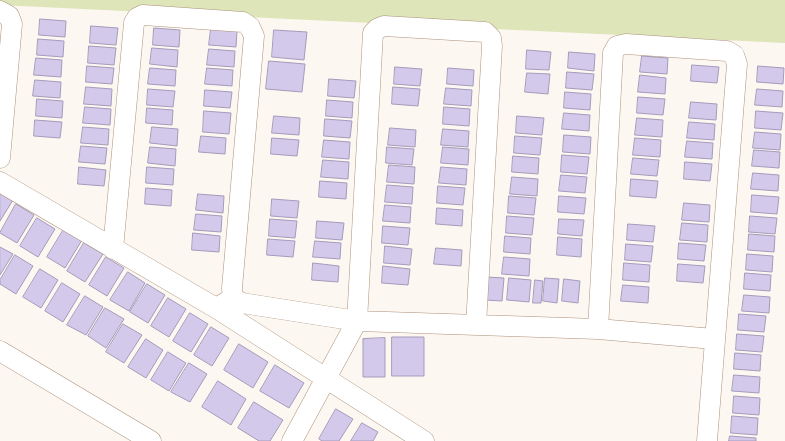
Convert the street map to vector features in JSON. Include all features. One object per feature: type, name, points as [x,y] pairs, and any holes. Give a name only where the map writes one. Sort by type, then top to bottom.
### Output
[{"type":"street","points":[[0,11],[9,16],[12,24],[0,158]]},
{"type":"street","points":[[113,249],[134,23],[137,18],[143,15],[243,22],[250,27],[254,36],[232,288],[224,303]]},
{"type":"street","points":[[292,441],[357,321],[373,33],[377,29],[384,26],[485,32],[491,38],[492,46],[476,324]]},
{"type":"street","points":[[598,329],[613,53],[617,46],[626,44],[727,51],[734,55],[737,64],[707,441]]},
{"type":"street","points":[[0,182],[113,249],[224,303],[327,377],[424,441]]},
{"type":"street","points":[[224,303],[242,303],[357,321],[598,329],[714,339]]},
{"type":"street","points":[[0,351],[151,441]]},
{"type":"green space","points":[[0,0],[785,0],[785,43],[0,5]]},
{"type":"building","points":[[40,19],[66,21],[65,37],[39,35]]},
{"type":"building","points":[[91,26],[118,28],[116,45],[90,43]]},
{"type":"building","points":[[154,28],[180,30],[179,47],[153,45]]},
{"type":"building","points":[[211,29],[237,31],[236,47],[209,45]]},
{"type":"building","points":[[274,30],[307,32],[304,60],[272,57]]},
{"type":"building","points":[[38,39],[64,41],[63,57],[37,55]]},
{"type":"building","points":[[89,46],[116,48],[114,65],[88,63]]},
{"type":"building","points":[[152,48],[178,50],[177,67],[150,64]]},
{"type":"building","points":[[209,49],[235,51],[234,67],[207,65]]},
{"type":"building","points":[[527,50],[551,52],[549,70],[526,69]]},
{"type":"building","points":[[569,52],[595,54],[594,71],[568,68]]},
{"type":"building","points":[[642,56],[668,58],[667,74],[640,72]]},
{"type":"building","points":[[36,58],[62,60],[61,77],[34,75]]},
{"type":"building","points":[[269,61],[305,64],[302,92],[266,89]]},
{"type":"building","points":[[692,65],[719,67],[717,83],[691,81]]},
{"type":"building","points":[[87,66],[114,68],[112,84],[86,82]]},
{"type":"building","points":[[758,66],[784,68],[783,84],[757,82]]},
{"type":"building","points":[[395,67],[422,69],[420,86],[394,84]]},
{"type":"building","points":[[150,68],[176,70],[175,86],[148,84]]},
{"type":"building","points":[[207,68],[233,70],[232,86],[205,84]]},
{"type":"building","points":[[448,68],[474,70],[473,86],[447,84]]},
{"type":"building","points":[[567,72],[594,74],[592,90],[566,88]]},
{"type":"building","points":[[527,73],[550,74],[548,94],[525,92]]},
{"type":"building","points":[[640,75],[666,78],[665,94],[638,92]]},
{"type":"building","points":[[329,79],[356,81],[354,98],[328,96]]},
{"type":"building","points":[[35,80],[61,82],[60,98],[33,96]]},
{"type":"building","points":[[86,87],[112,89],[111,106],[84,104]]},
{"type":"building","points":[[393,87],[420,89],[418,106],[392,104]]},
{"type":"building","points":[[446,88],[472,90],[471,106],[444,104]]},
{"type":"building","points":[[148,89],[175,91],[173,107],[147,105]]},
{"type":"building","points":[[757,89],[783,91],[782,107],[755,105]]},
{"type":"building","points":[[205,90],[232,92],[230,108],[204,106]]},
{"type":"building","points":[[565,92],[591,94],[590,110],[564,108]]},
{"type":"building","points":[[638,97],[665,99],[663,115],[637,113]]},
{"type":"building","points":[[37,99],[63,101],[62,118],[36,116]]},
{"type":"building","points":[[327,100],[353,102],[352,118],[326,116]]},
{"type":"building","points":[[691,102],[717,104],[716,120],[689,118]]},
{"type":"building","points":[[85,107],[111,109],[110,125],[83,123]]},
{"type":"building","points":[[444,107],[470,109],[469,126],[443,124]]},
{"type":"building","points":[[147,108],[173,110],[172,125],[146,123]]},
{"type":"building","points":[[204,111],[231,113],[229,134],[203,132]]},
{"type":"building","points":[[756,111],[783,113],[781,130],[755,128]]},
{"type":"building","points":[[564,113],[590,115],[589,131],[562,129]]},
{"type":"building","points":[[274,116],[300,118],[299,135],[272,133]]},
{"type":"building","points":[[517,116],[544,118],[542,135],[516,133]]},
{"type":"building","points":[[637,118],[663,120],[662,137],[635,135]]},
{"type":"building","points":[[325,119],[352,121],[350,138],[324,136]]},
{"type":"building","points":[[35,120],[62,122],[60,138],[34,136]]},
{"type":"building","points":[[689,122],[715,124],[714,140],[687,138]]},
{"type":"building","points":[[83,127],[109,129],[108,145],[81,143]]},
{"type":"building","points":[[152,127],[178,129],[177,146],[150,143]]},
{"type":"building","points":[[390,128],[416,130],[415,147],[388,145]]},
{"type":"building","points":[[443,129],[469,131],[468,147],[441,145]]},
{"type":"building","points":[[755,132],[781,134],[780,150],[753,148]]},
{"type":"building","points":[[564,135],[591,137],[590,154],[563,152]]},
{"type":"building","points":[[201,136],[226,138],[225,154],[199,152]]},
{"type":"building","points":[[515,136],[542,138],[540,155],[514,153]]},
{"type":"building","points":[[272,138],[299,140],[297,156],[271,154]]},
{"type":"building","points":[[635,138],[661,140],[660,157],[633,155]]},
{"type":"building","points":[[324,140],[350,142],[349,159],[322,157]]},
{"type":"building","points":[[687,141],[713,143],[712,159],[685,157]]},
{"type":"building","points":[[81,146],[107,148],[105,164],[79,162]]},
{"type":"building","points":[[150,147],[176,149],[175,166],[148,163]]},
{"type":"building","points":[[387,147],[414,149],[412,165],[386,163]]},
{"type":"building","points":[[443,147],[469,149],[468,165],[441,163]]},
{"type":"building","points":[[754,150],[780,152],[779,168],[752,166]]},
{"type":"building","points":[[562,155],[589,157],[587,174],[561,172]]},
{"type":"building","points":[[513,156],[539,158],[538,174],[512,172]]},
{"type":"building","points":[[633,158],[659,160],[657,176],[631,174]]},
{"type":"building","points":[[323,160],[349,162],[348,179],[321,177]]},
{"type":"building","points":[[685,162],[712,164],[710,181],[684,179]]},
{"type":"building","points":[[389,165],[415,167],[414,184],[387,182]]},
{"type":"building","points":[[79,167],[106,170],[104,186],[78,184]]},
{"type":"building","points":[[147,167],[174,169],[173,185],[146,183]]},
{"type":"building","points":[[441,167],[467,169],[466,185],[439,183]]},
{"type":"building","points":[[753,173],[779,175],[778,191],[751,189]]},
{"type":"building","points":[[561,175],[587,177],[585,193],[559,191]]},
{"type":"building","points":[[512,177],[538,179],[537,196],[510,194]]},
{"type":"building","points":[[631,179],[658,181],[656,198],[630,196]]},
{"type":"building","points":[[320,181],[347,183],[346,199],[319,197]]},
{"type":"building","points":[[387,185],[413,187],[412,204],[385,202]]},
{"type":"building","points":[[438,186],[465,188],[463,205],[437,203]]},
{"type":"building","points":[[146,188],[172,190],[171,206],[145,204]]},
{"type":"building","points":[[0,193],[13,200],[0,221]]},
{"type":"building","points":[[198,194],[224,196],[223,213],[196,210]]},
{"type":"building","points":[[752,195],[779,197],[777,214],[751,212]]},
{"type":"building","points":[[509,196],[536,198],[534,215],[508,213]]},
{"type":"building","points":[[559,196],[586,198],[584,214],[558,212]]},
{"type":"building","points":[[272,199],[299,201],[297,218],[271,216]]},
{"type":"building","points":[[684,203],[710,205],[709,222],[682,220]]},
{"type":"building","points":[[16,204],[34,215],[17,243],[0,233]]},
{"type":"building","points":[[385,205],[411,207],[410,223],[383,221]]},
{"type":"building","points":[[437,208],[463,210],[462,226],[436,224]]},
{"type":"building","points":[[196,214],[222,216],[221,232],[194,230]]},
{"type":"building","points":[[507,216],[534,218],[532,235],[506,233]]},
{"type":"building","points":[[750,216],[777,218],[775,234],[749,232]]},
{"type":"building","points":[[37,218],[55,229],[38,257],[20,246]]},
{"type":"building","points":[[270,219],[297,221],[295,238],[269,236]]},
{"type":"building","points":[[559,219],[584,220],[582,236],[558,234]]},
{"type":"building","points":[[317,221],[344,223],[342,240],[316,238]]},
{"type":"building","points":[[682,223],[708,225],[707,242],[680,240]]},
{"type":"building","points":[[628,224],[655,226],[653,242],[627,240]]},
{"type":"building","points":[[383,226],[410,228],[408,245],[382,243]]},
{"type":"building","points":[[64,229],[82,240],[65,268],[47,257]]},
{"type":"building","points":[[193,233],[220,236],[219,252],[192,250]]},
{"type":"building","points":[[749,234],[775,236],[774,252],[748,250]]},
{"type":"building","points":[[505,236],[531,238],[530,254],[504,252]]},
{"type":"building","points":[[558,237],[582,239],[581,257],[557,255]]},
{"type":"building","points":[[268,239],[295,241],[293,257],[267,255]]},
{"type":"building","points":[[315,241],[341,243],[340,259],[313,257]]},
{"type":"building","points":[[84,243],[103,254],[85,282],[67,271]]},
{"type":"building","points":[[679,243],[706,245],[704,261],[678,259]]},
{"type":"building","points":[[626,244],[653,246],[651,262],[625,260]]},
{"type":"building","points":[[385,246],[412,249],[410,265],[384,263]]},
{"type":"building","points":[[0,247],[13,254],[0,275]]},
{"type":"building","points":[[436,248],[462,250],[461,266],[434,264]]},
{"type":"building","points":[[747,254],[773,256],[772,272],[746,270]]},
{"type":"building","points":[[15,255],[33,266],[16,294],[0,284],[0,280]]},
{"type":"building","points":[[106,257],[124,268],[107,296],[89,285]]},
{"type":"building","points":[[504,257],[530,259],[529,276],[502,274]]},
{"type":"building","points":[[313,263],[339,266],[338,282],[312,280]]},
{"type":"building","points":[[624,263],[650,265],[649,282],[623,280]]},
{"type":"building","points":[[678,264],[705,266],[703,283],[677,281]]},
{"type":"building","points":[[383,266],[410,269],[408,285],[382,283]]},
{"type":"building","points":[[40,269],[58,280],[41,308],[23,297]]},
{"type":"building","points":[[128,272],[145,283],[129,311],[110,300]]},
{"type":"building","points":[[745,273],[771,275],[770,291],[744,289]]},
{"type":"building","points":[[487,277],[504,278],[502,301],[485,300]]},
{"type":"building","points":[[509,278],[531,280],[529,302],[507,300]]},
{"type":"building","points":[[545,278],[559,279],[557,303],[543,301]]},
{"type":"building","points":[[564,279],[580,281],[578,303],[562,301]]},
{"type":"building","points":[[535,280],[543,281],[541,303],[533,303]]},
{"type":"building","points":[[62,283],[80,294],[63,322],[45,311]]},
{"type":"building","points":[[147,284],[165,295],[148,323],[130,312]]},
{"type":"building","points":[[623,285],[649,287],[648,303],[621,301]]},
{"type":"building","points":[[744,295],[770,297],[769,313],[742,311]]},
{"type":"building","points":[[85,296],[103,307],[86,335],[67,325]]},
{"type":"building","points":[[168,298],[186,309],[169,337],[151,326]]},
{"type":"building","points":[[105,308],[124,319],[106,348],[88,336]]},
{"type":"building","points":[[190,313],[208,324],[191,352],[173,341]]},
{"type":"building","points":[[739,314],[766,316],[764,332],[738,330]]},
{"type":"building","points":[[123,324],[142,335],[124,363],[106,352]]},
{"type":"building","points":[[211,327],[229,338],[212,366],[194,355]]},
{"type":"building","points":[[737,334],[764,336],[762,352],[736,350]]},
{"type":"building","points":[[392,337],[424,337],[424,376],[392,376]]},
{"type":"building","points":[[385,338],[385,377],[363,377],[363,339]]},
{"type":"building","points":[[146,339],[163,350],[146,378],[128,367]]},
{"type":"building","points":[[239,344],[268,362],[253,388],[224,370]]},
{"type":"building","points":[[168,352],[186,363],[169,391],[151,380]]},
{"type":"building","points":[[735,353],[761,355],[760,371],[734,369]]},
{"type":"building","points":[[189,363],[207,374],[190,402],[171,392]]},
{"type":"building","points":[[275,365],[304,383],[289,408],[260,391]]},
{"type":"building","points":[[734,375],[760,377],[759,393],[732,391]]},
{"type":"building","points":[[218,381],[246,399],[231,425],[202,407]]},
{"type":"building","points":[[734,396],[760,398],[759,415],[733,413]]},
{"type":"building","points":[[254,402],[283,420],[270,441],[259,441],[238,428]]},
{"type":"building","points":[[336,409],[353,419],[339,441],[322,441],[319,439]]},
{"type":"building","points":[[732,416],[758,418],[757,435],[731,433]]},
{"type":"building","points":[[362,423],[378,432],[373,441],[351,441]]},
{"type":"building","points":[[730,436],[756,438],[756,441],[729,441]]}]
